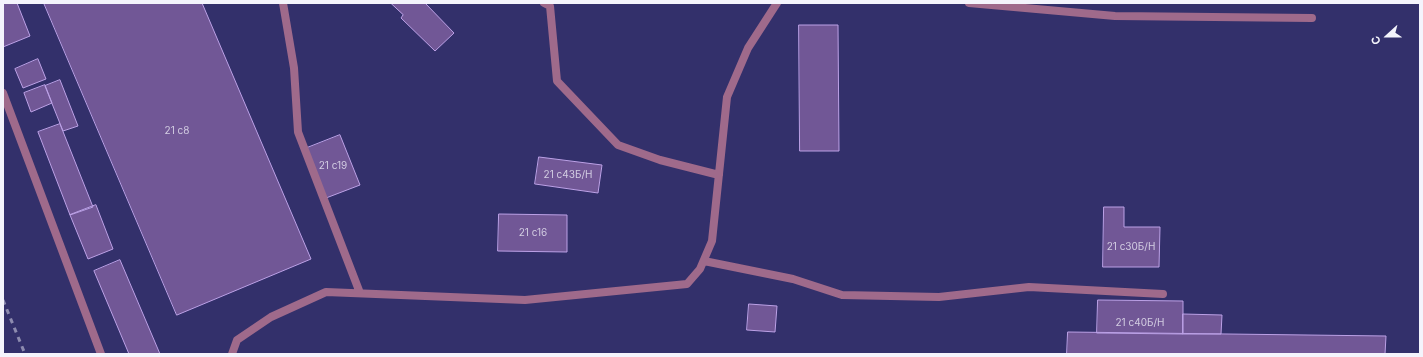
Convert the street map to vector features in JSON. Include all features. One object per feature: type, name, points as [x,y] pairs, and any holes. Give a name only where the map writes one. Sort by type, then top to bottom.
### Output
[{"type":"lane","points":[[283,3],[294,68],[298,132],[360,294]]},
{"type":"lane","points":[[544,3],[550,6],[557,81],[618,145],[660,160],[719,175]]},
{"type":"lane","points":[[232,354],[238,340],[271,317],[326,292],[525,300],[687,284],[700,269],[712,241],[727,97],[748,48],[776,3]]},
{"type":"lane","points":[[969,3],[1115,16],[1312,18]]},
{"type":"lane","points":[[3,93],[101,354]]},
{"type":"lane","points":[[704,261],[793,279],[842,295],[939,297],[1028,287],[1163,294]]},
{"type":"building","points":[[3,3],[17,3],[30,36],[3,47]]},
{"type":"building","points":[[44,3],[202,3],[311,259],[177,315]]},
{"type":"building","points":[[391,3],[425,3],[454,33],[435,51],[401,18],[403,15]]},
{"type":"building","points":[[799,25],[838,25],[839,151],[800,151]]},
{"type":"building","points":[[38,59],[46,79],[23,88],[15,69]]},
{"type":"building","points":[[60,80],[78,126],[63,131],[45,86]]},
{"type":"building","points":[[45,85],[52,103],[31,112],[24,93]]},
{"type":"building","points":[[60,124],[93,207],[70,215],[38,132]]},
{"type":"building","points":[[340,135],[360,185],[326,198],[307,148]]},
{"type":"building","points":[[539,157],[602,165],[598,193],[535,184]]},
{"type":"building","points":[[96,205],[113,249],[88,259],[70,215]]},
{"type":"building","points":[[1104,207],[1124,207],[1124,227],[1160,227],[1159,267],[1103,267]]},
{"type":"building","points":[[499,214],[567,215],[567,252],[498,251]]},
{"type":"building","points":[[120,260],[160,354],[129,354],[94,271]]},
{"type":"building","points":[[1098,300],[1183,301],[1183,334],[1097,333]]},
{"type":"building","points":[[749,304],[777,306],[775,332],[747,330]]},
{"type":"building","points":[[1183,314],[1222,315],[1221,334],[1183,334]]},
{"type":"building","points":[[1068,332],[1386,336],[1385,354],[1067,354]]},
{"type":"railway","points":[[3,300],[25,354]]}]
